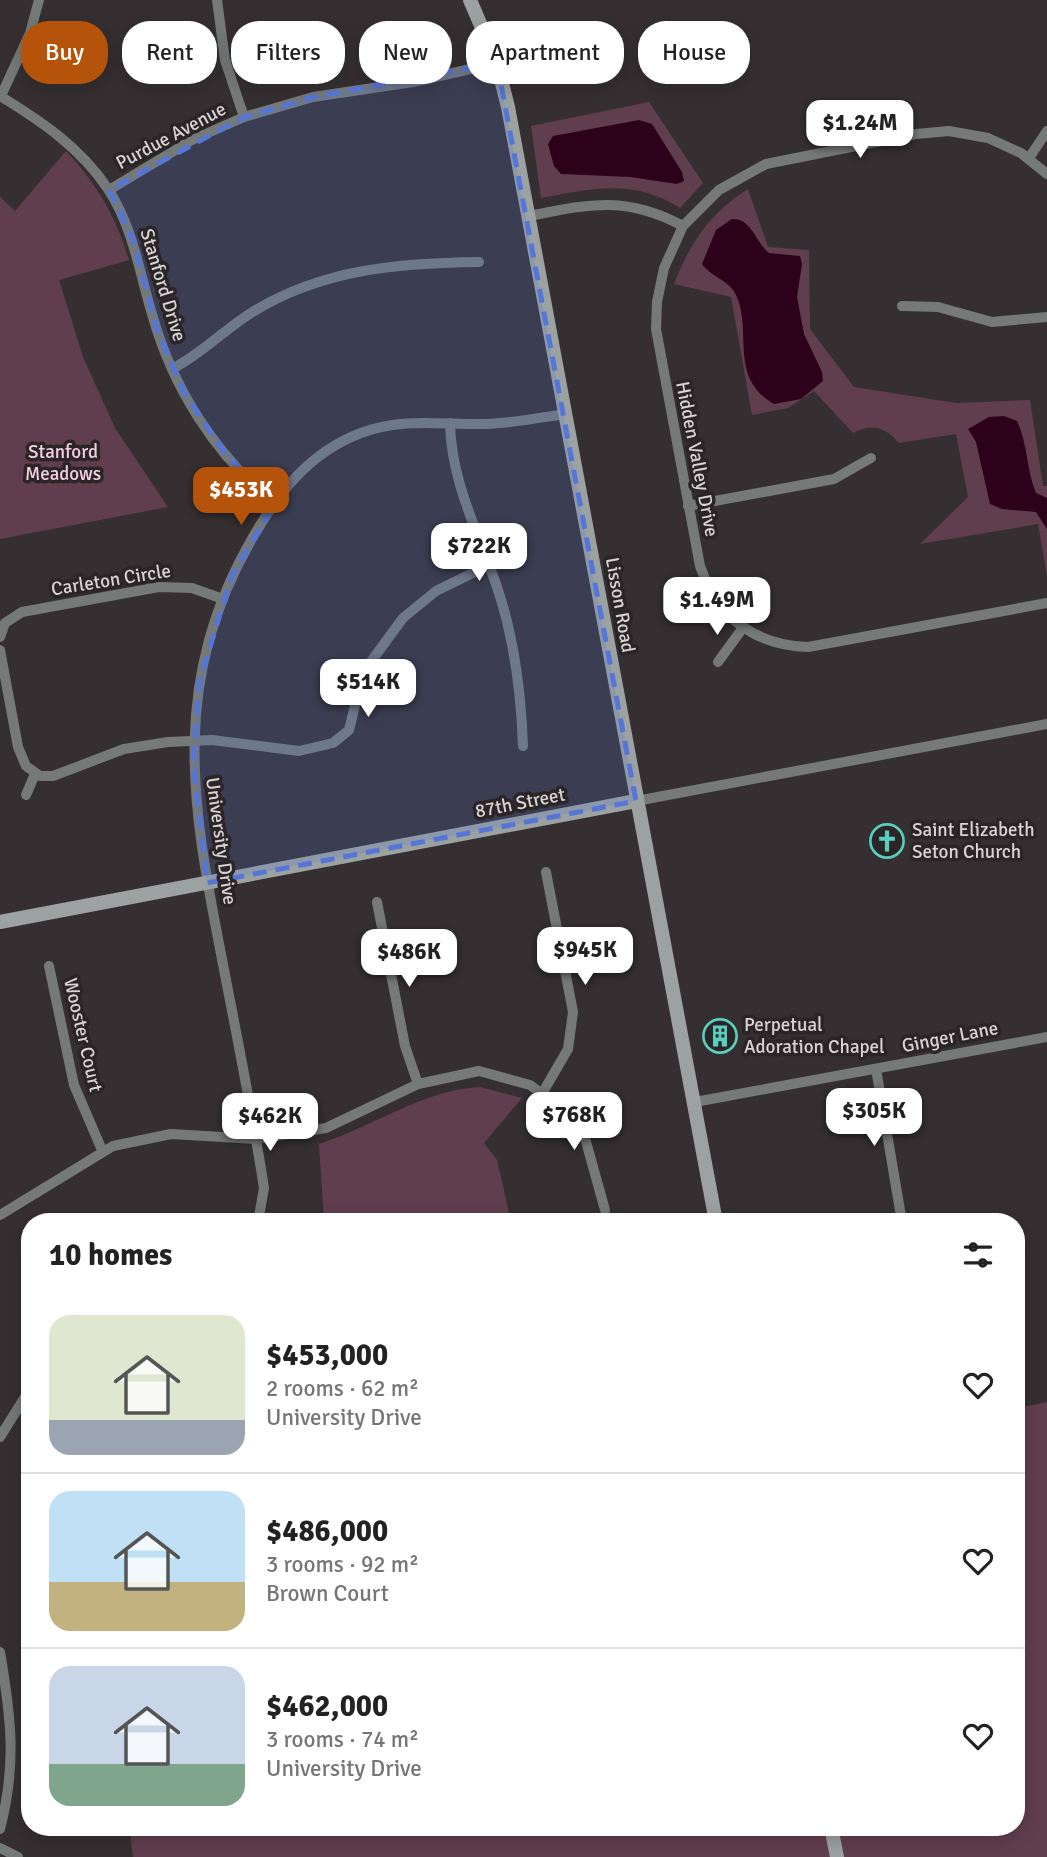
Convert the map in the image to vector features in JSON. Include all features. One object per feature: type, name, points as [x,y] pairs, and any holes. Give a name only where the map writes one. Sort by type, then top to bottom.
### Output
[{"type":"street","points":[[1,96],[30,33],[39,0]]},
{"type":"street","points":[[217,0],[225,60],[244,117]]},
{"type":"street","name":"Lisson Road","points":[[470,0],[479,21]]},
{"type":"street","name":"Purdue Avenue","points":[[109,190],[180,147],[244,117],[313,97],[413,82],[466,70]]},
{"type":"street","name":"Lisson Road","points":[[501,84],[529,216],[714,1213]]},
{"type":"street","name":"Stanford Drive","points":[[1,96],[60,136],[109,190],[132,241],[157,330],[172,369],[204,425],[227,456],[275,503]]},
{"type":"street","points":[[529,216],[611,203],[642,208],[683,226],[719,190],[752,170],[788,158],[916,134],[949,131],[988,138],[1029,158],[1047,174]]},
{"type":"street","points":[[1029,158],[1047,131]]},
{"type":"street","name":"Hidden Valley Drive","points":[[683,226],[664,268],[657,302],[656,329],[688,506],[707,585],[718,604],[742,629],[757,637],[784,645],[808,647],[1047,603]]},
{"type":"street","points":[[172,369],[251,313],[320,280],[388,266],[479,262]]},
{"type":"street","points":[[902,306],[938,307],[992,322],[1047,317]]},
{"type":"street","name":"University Drive","points":[[260,1213],[264,1188],[257,1139],[207,883],[194,798],[194,741],[204,661],[223,598],[245,550],[275,503],[308,464],[346,439],[394,424],[501,423],[565,414]]},
{"type":"street","points":[[450,422],[459,485],[489,565],[514,659],[523,746]]},
{"type":"street","points":[[688,506],[834,479],[871,458]]},
{"type":"street","points":[[0,650],[18,747],[26,765],[35,774],[53,776],[97,758],[142,745],[194,741],[235,742],[299,751],[339,740],[349,730],[363,678],[386,637],[403,618],[436,591],[489,565]]},
{"type":"street","name":"Carleton Circle","points":[[0,637],[2,622],[31,610],[159,587],[192,588],[223,598]]},
{"type":"street","points":[[718,662],[742,629]]},
{"type":"street","name":"87th Street","points":[[0,922],[1047,724]]},
{"type":"street","points":[[26,796],[35,774]]},
{"type":"street","points":[[543,1092],[568,1049],[573,1012],[546,872]]},
{"type":"street","points":[[377,902],[405,1046],[418,1084]]},
{"type":"street","name":"Wooster Court","points":[[49,966],[74,1085],[102,1150]]},
{"type":"street","name":"Ginger Lane","points":[[695,1102],[1047,1037]]},
{"type":"street","points":[[876,1069],[900,1213]]},
{"type":"street","points":[[0,1215],[102,1150],[136,1139],[172,1134],[257,1139],[326,1128],[418,1084],[479,1071],[511,1078],[543,1092],[568,1115],[585,1138],[604,1210]]},
{"type":"street","points":[[0,1437],[21,1403]]},
{"type":"street","points":[[0,1652],[13,1748],[9,1791],[0,1829]]},
{"type":"street","points":[[833,1836],[837,1857]]},
{"type":"street","points":[[0,1848],[19,1857]]},
{"type":"highlighted area","points":[[497,63],[636,801],[207,883],[193,764],[199,683],[232,575],[275,503],[227,456],[184,393],[157,330],[133,241],[109,190],[244,117],[313,97]]},
{"type":"green space","points":[[649,102],[703,183],[680,208],[662,199],[629,189],[595,189],[541,198],[531,126]]},
{"type":"green space","name":"Stanford Meadows","points":[[66,151],[104,202],[118,229],[129,260],[59,280],[83,357],[115,428],[168,507],[0,539],[0,197],[15,211]]},
{"type":"green space","points":[[748,189],[768,247],[809,250],[810,329],[854,387],[956,403],[1030,400],[1043,486],[1047,486],[1047,576],[1038,524],[920,544],[968,497],[956,434],[899,443],[889,433],[878,428],[866,428],[853,433],[814,391],[788,408],[752,415],[731,297],[674,284],[687,255],[703,230],[723,208]]},
{"type":"green space","points":[[480,1087],[522,1098],[484,1143],[497,1160],[509,1213],[323,1213],[319,1144],[418,1102]]},
{"type":"green space","points":[[1047,1402],[1047,1857],[133,1857],[130,1836],[1025,1836],[1025,1406]]},
{"type":"shaded area","points":[[639,120],[652,124],[682,172],[684,181],[677,184],[630,177],[561,174],[554,166],[548,144],[553,136]]},
{"type":"shaded area","points":[[732,219],[749,226],[769,253],[800,256],[802,264],[797,297],[804,334],[822,372],[823,381],[801,399],[774,404],[760,393],[746,367],[740,307],[735,293],[702,264],[716,230]]},
{"type":"shaded area","points":[[1004,416],[1017,421],[1036,493],[1047,498],[1047,529],[1036,512],[1002,509],[990,504],[976,442],[968,429],[989,417]]},
{"type":"place","name":"Saint Elizabeth Seton Church","points":[[887,841]]},
{"type":"place","name":"Perpetual Adoration Chapel","points":[[720,1036]]}]
